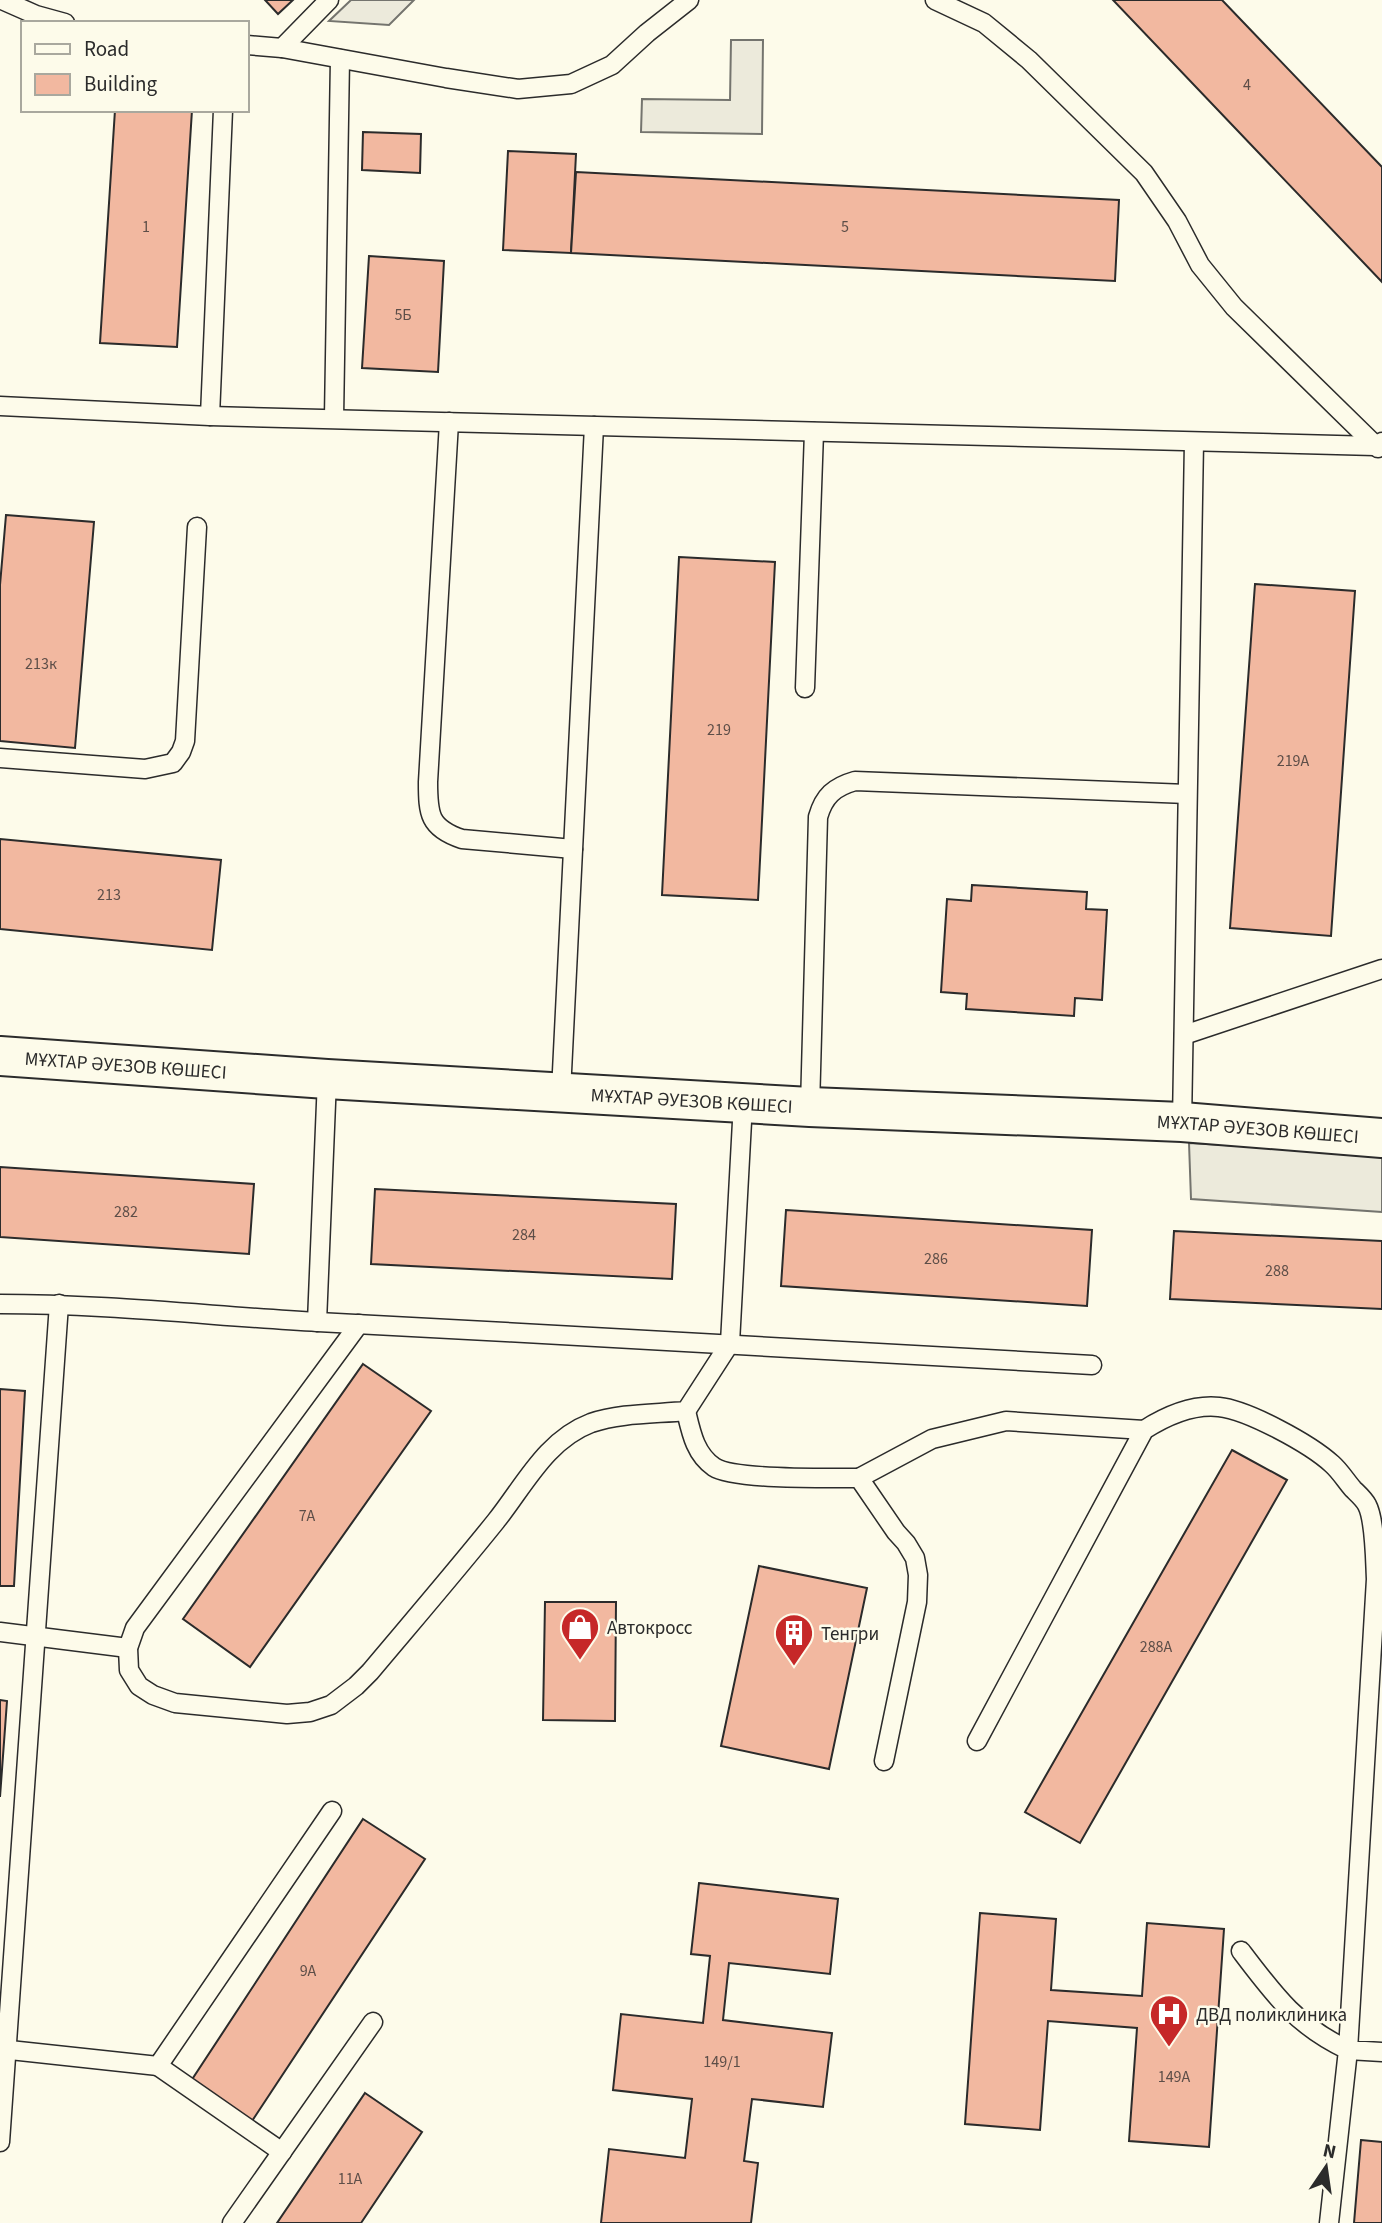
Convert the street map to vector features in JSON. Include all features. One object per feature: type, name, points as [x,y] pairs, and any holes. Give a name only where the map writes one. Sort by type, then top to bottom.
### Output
[{"type":"street","name":"МҰХТАР ӘУЕЗОВ КӨШЕСІ","points":[[0,1056],[327,1079],[810,1107],[1182,1122],[1382,1138]]},
{"type":"lane","points":[[2,0],[58,21]]},
{"type":"lane","points":[[282,48],[329,0]]},
{"type":"lane","points":[[248,45],[282,48],[518,89],[571,84],[611,65],[646,33],[690,0]]},
{"type":"lane","points":[[935,0],[984,23],[1029,60],[1144,173],[1177,221],[1200,265],[1234,307],[1380,447]]},
{"type":"lane","points":[[334,418],[340,59]]},
{"type":"lane","points":[[210,416],[223,112]]},
{"type":"lane","points":[[0,406],[210,416],[1380,447]]},
{"type":"lane","points":[[449,422],[428,806],[433,823],[446,834],[462,839],[573,849]]},
{"type":"lane","points":[[561,1092],[594,426]]},
{"type":"lane","points":[[805,688],[814,432]]},
{"type":"lane","points":[[1182,1122],[1194,442]]},
{"type":"lane","points":[[0,758],[145,769],[173,763],[185,741],[197,527]]},
{"type":"lane","points":[[810,1107],[818,817],[822,803],[832,791],[855,781],[1187,794]]},
{"type":"lane","points":[[1184,1035],[1382,968]]},
{"type":"lane","points":[[317,1322],[327,1079]]},
{"type":"lane","points":[[743,1103],[730,1343],[685,1411],[701,1455],[716,1469],[762,1476],[859,1478],[932,1439],[1006,1421],[1144,1430]]},
{"type":"lane","points":[[0,1304],[60,1304],[317,1322],[1092,1365]]},
{"type":"lane","points":[[0,2141],[3,2050],[60,1304]]},
{"type":"lane","points":[[359,1324],[135,1629],[128,1648],[129,1670],[138,1686],[153,1695],[175,1703],[287,1714],[310,1712],[331,1705],[370,1672],[497,1520],[553,1448],[591,1423],[685,1411]]},
{"type":"lane","points":[[978,1741],[1144,1430],[1158,1421],[1195,1407],[1218,1407],[1240,1413],[1294,1438],[1332,1464],[1367,1505],[1374,1539],[1376,1579],[1348,2050],[1329,2223]]},
{"type":"lane","points":[[859,1478],[906,1543],[915,1558],[918,1575],[917,1602],[884,1760]]},
{"type":"lane","points":[[0,1632],[128,1648]]},
{"type":"lane","points":[[158,2066],[332,1811]]},
{"type":"lane","points":[[1241,1951],[1271,1990],[1300,2021],[1322,2038],[1348,2050],[1382,2052]]},
{"type":"lane","points":[[232,2223],[373,2022]]},
{"type":"lane","points":[[3,2050],[158,2066],[282,2152]]},
{"type":"shaded area","points":[[351,0],[414,0],[389,25],[329,21]]},
{"type":"shaded area","points":[[731,40],[763,40],[762,134],[641,132],[642,99],[730,100]]},
{"type":"shaded area","points":[[1189,1143],[1382,1154],[1382,1212],[1191,1199]]},
{"type":"building","points":[[265,0],[293,0],[278,14]]},
{"type":"building","points":[[1113,0],[1222,0],[1382,167],[1382,282]]},
{"type":"building","points":[[115,112],[192,112],[177,347],[100,343]]},
{"type":"building","points":[[363,132],[421,134],[420,173],[362,170]]},
{"type":"building","points":[[508,151],[576,154],[571,253],[503,250]]},
{"type":"building","points":[[576,172],[1119,200],[1115,281],[571,253]]},
{"type":"building","points":[[369,256],[444,261],[438,372],[362,368]]},
{"type":"building","points":[[6,515],[94,522],[75,748],[0,741],[0,585]]},
{"type":"building","points":[[679,557],[775,562],[758,900],[662,895]]},
{"type":"building","points":[[1255,584],[1355,591],[1331,936],[1230,928]]},
{"type":"building","points":[[0,839],[221,860],[212,950],[0,929]]},
{"type":"building","points":[[972,885],[1087,892],[1086,909],[1107,910],[1102,1000],[1075,998],[1074,1016],[966,1009],[967,994],[941,992],[947,899],[971,901]]},
{"type":"building","points":[[0,1167],[254,1184],[249,1254],[0,1237]]},
{"type":"building","points":[[375,1189],[676,1204],[672,1279],[371,1264]]},
{"type":"building","points":[[786,1210],[1092,1230],[1087,1306],[781,1286]]},
{"type":"building","points":[[1174,1231],[1382,1241],[1382,1309],[1170,1299]]},
{"type":"building","points":[[363,1364],[431,1411],[250,1667],[183,1619]]},
{"type":"building","points":[[0,1389],[25,1391],[14,1586],[0,1586]]},
{"type":"building","points":[[1232,1450],[1287,1480],[1080,1843],[1025,1812]]},
{"type":"building","name":"Тенгри","points":[[759,1566],[867,1588],[829,1769],[721,1746]]},
{"type":"building","name":"Автокросс","points":[[545,1602],[616,1602],[615,1721],[543,1720]]},
{"type":"building","points":[[0,1700],[7,1701],[0,1797]]},
{"type":"building","points":[[363,1819],[425,1859],[252,2121],[191,2081]]},
{"type":"building","points":[[699,1883],[838,1899],[830,1974],[729,1963],[723,2020],[832,2033],[823,2107],[752,2099],[744,2161],[758,2163],[751,2223],[601,2223],[609,2149],[685,2158],[692,2099],[613,2090],[621,2014],[703,2023],[710,1956],[691,1954]]},
{"type":"building","points":[[980,1913],[1056,1919],[1051,1990],[1142,1996],[1147,1923],[1224,1929],[1209,2147],[1129,2141],[1137,2028],[1048,2021],[1040,2130],[965,2124]]},
{"type":"building","points":[[365,2093],[422,2132],[361,2223],[277,2223]]},
{"type":"building","points":[[1361,2140],[1382,2142],[1382,2223],[1354,2223]]},
{"type":"place","name":"Автокросс","points":[[580,1661]]},
{"type":"place","name":"Тенгри","points":[[794,1667]]},
{"type":"place","name":"ДВД поликлиника","points":[[1169,2048]]}]
